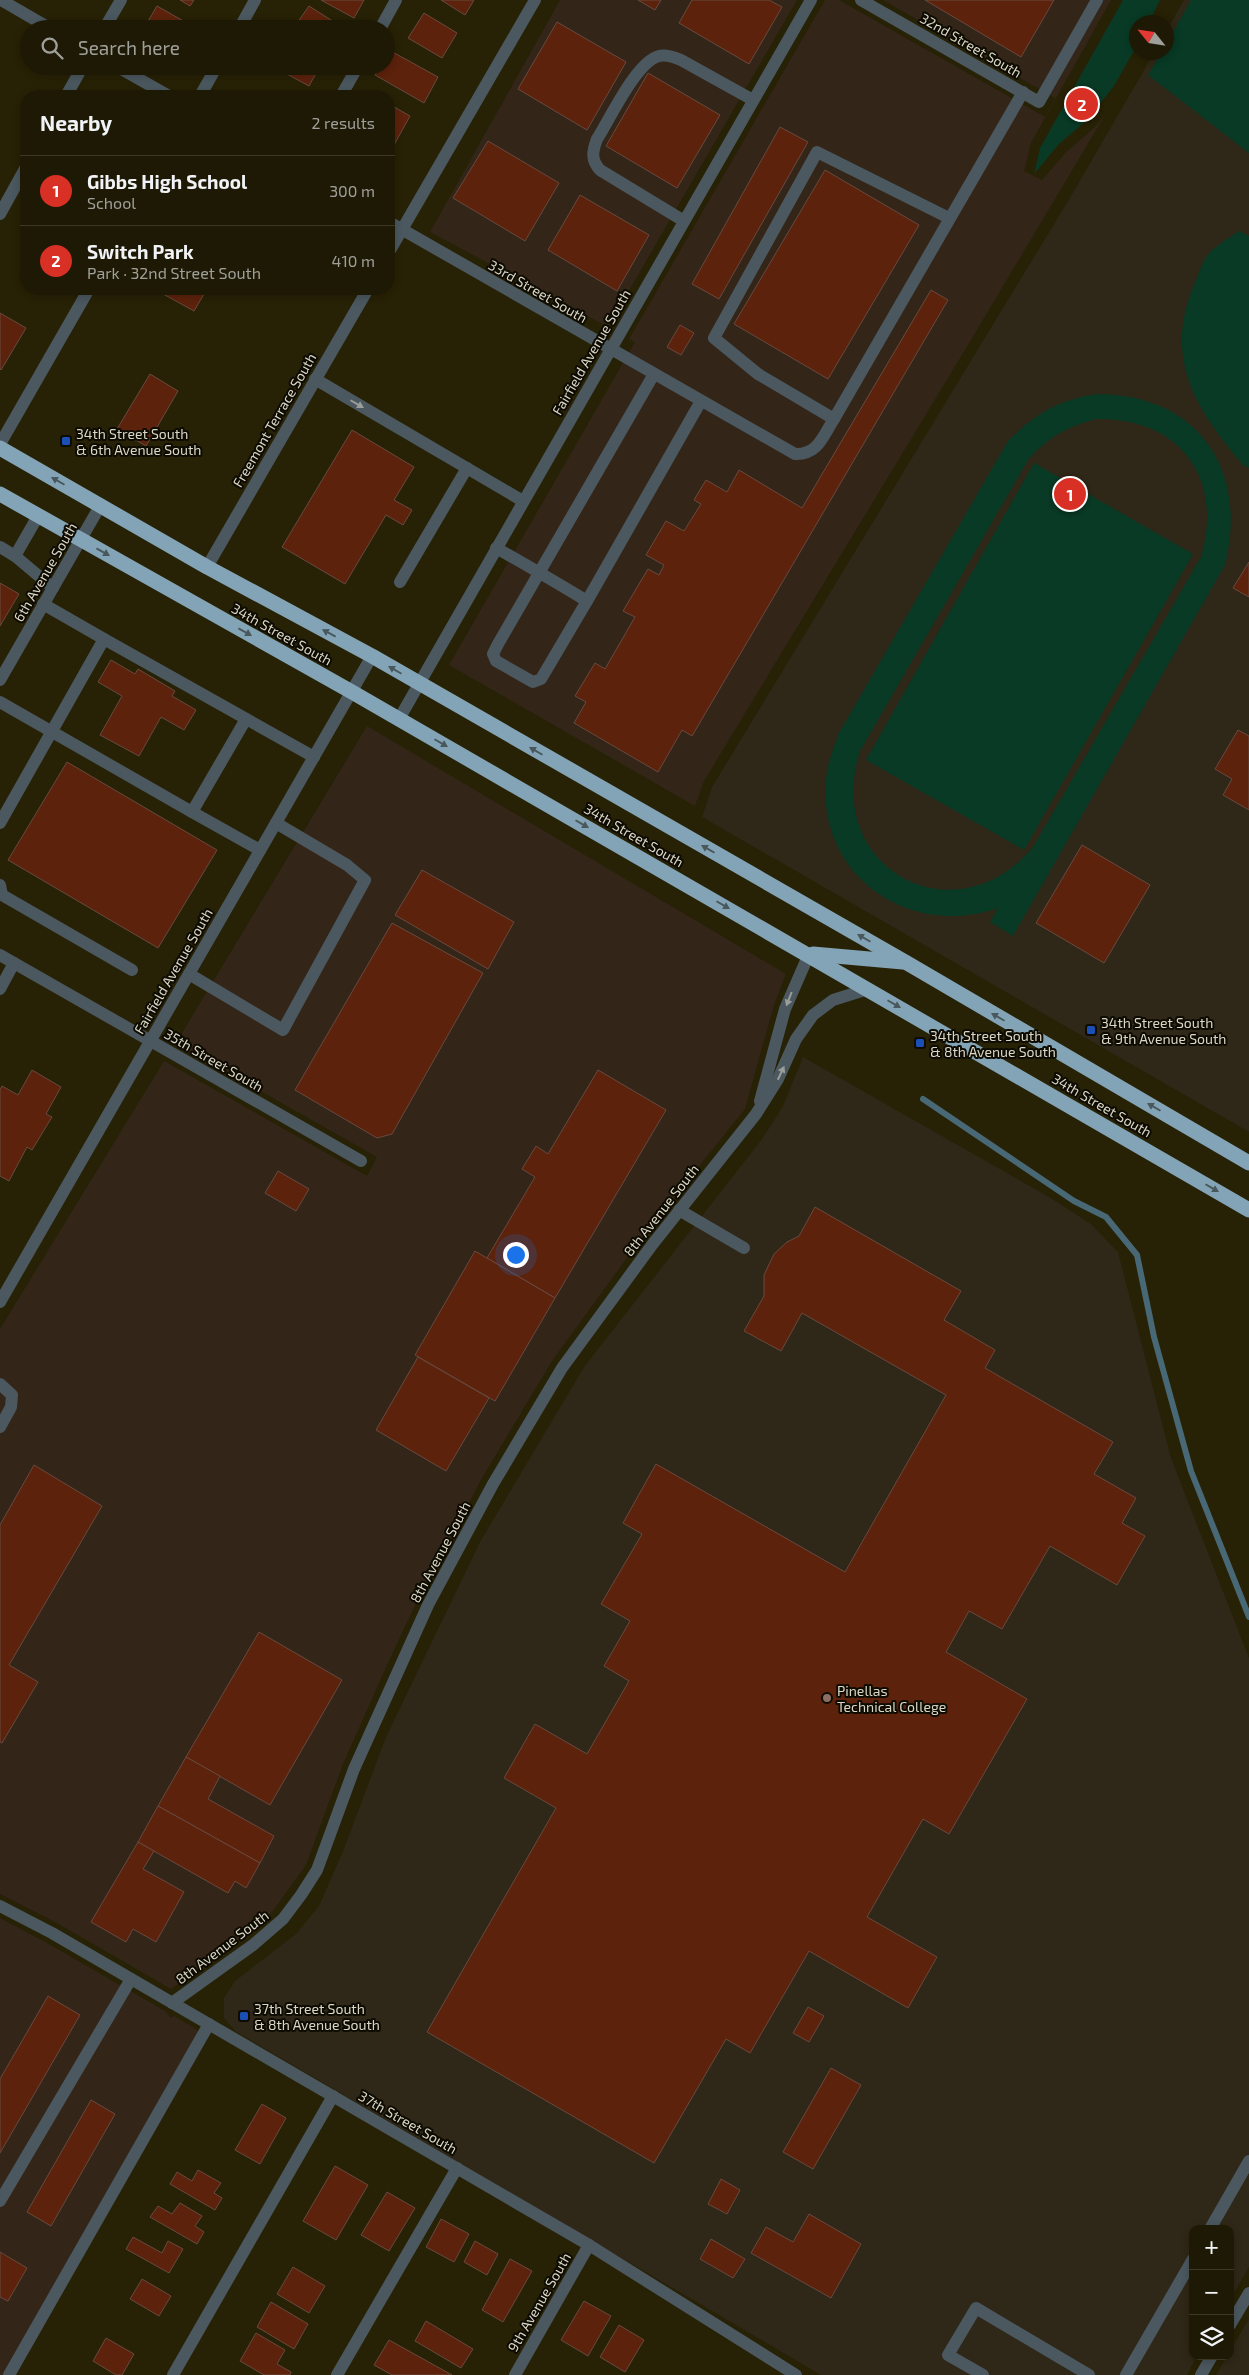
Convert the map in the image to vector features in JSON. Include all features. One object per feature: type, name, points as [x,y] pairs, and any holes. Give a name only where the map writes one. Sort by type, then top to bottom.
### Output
[{"type":"highway","name":"34th Street South","points":[[0,446],[207,567],[372,656],[906,962],[1249,1163]]},
{"type":"highway","name":"34th Street South","points":[[0,494],[352,692],[809,954],[1249,1210]]},
{"type":"highway","points":[[809,954],[906,962]]},
{"type":"street","points":[[1,0],[35,20]]},
{"type":"street","points":[[109,20],[120,0]]},
{"type":"street","points":[[244,20],[255,0]]},
{"type":"street","points":[[385,20],[396,0]]},
{"type":"street","points":[[395,242],[535,0]]},
{"type":"street","name":"Fairfield Avenue South","points":[[399,719],[811,0]]},
{"type":"street","name":"32nd Street South","points":[[861,0],[1040,102],[1097,0]]},
{"type":"street","points":[[684,221],[600,170],[594,163],[593,151],[597,140],[639,71],[648,61],[660,56],[671,56],[681,60],[753,100]]},
{"type":"street","points":[[69,90],[78,75]]},
{"type":"street","points":[[132,75],[158,90]]},
{"type":"street","points":[[203,90],[212,75]]},
{"type":"street","points":[[344,90],[353,75]]},
{"type":"street","name":"33rd Street South","points":[[395,226],[795,454],[806,454],[816,448],[834,419],[1023,92]]},
{"type":"street","points":[[834,419],[758,374],[714,338],[817,152],[949,218]]},
{"type":"street","points":[[0,214],[20,178]]},
{"type":"street","points":[[0,446],[87,295]]},
{"type":"street","name":"Freemont Terrace South","points":[[207,567],[364,295]]},
{"type":"street","points":[[654,374],[538,572],[494,654],[496,661],[526,680],[533,682],[541,679],[701,401]]},
{"type":"street","points":[[315,379],[523,501]]},
{"type":"street","points":[[400,582],[467,468]]},
{"type":"street","name":"6th Avenue South","points":[[0,680],[100,506]]},
{"type":"street","points":[[15,556],[38,516]]},
{"type":"street","points":[[0,547],[15,556],[53,588]]},
{"type":"street","points":[[496,548],[587,601]]},
{"type":"street","points":[[43,604],[314,757]]},
{"type":"street","points":[[0,823],[104,639]]},
{"type":"street","name":"Fairfield Avenue South","points":[[0,1302],[372,656]]},
{"type":"street","points":[[0,702],[260,850]]},
{"type":"street","points":[[192,812],[246,719]]},
{"type":"street","points":[[189,974],[283,1030],[365,880],[347,865],[276,823]]},
{"type":"street","points":[[0,885],[2,895],[132,970]]},
{"type":"street","name":"8th Avenue South","points":[[756,1114],[785,1009],[809,954]]},
{"type":"street","name":"35th Street South","points":[[0,955],[361,1161]]},
{"type":"street","points":[[0,988],[14,963]]},
{"type":"street","name":"8th Avenue South","points":[[172,2003],[253,1945],[283,1919],[301,1895],[316,1870],[354,1769],[428,1605],[493,1484],[562,1368],[679,1210],[756,1114],[778,1079],[796,1039],[813,1015],[833,1000],[868,989]]},
{"type":"street","points":[[679,1210],[744,1248]]},
{"type":"street","points":[[0,1384],[12,1395],[11,1407],[0,1426]]},
{"type":"street","name":"37th Street South","points":[[0,1906],[209,2024],[589,2245],[796,2375]]},
{"type":"street","points":[[0,2201],[130,1979]]},
{"type":"street","points":[[9,2375],[209,2024]]},
{"type":"street","points":[[173,2375],[333,2096]]},
{"type":"street","points":[[1212,2225],[1249,2161]]},
{"type":"street","points":[[337,2375],[457,2168]]},
{"type":"street","name":"9th Avenue South","points":[[515,2375],[589,2245]]},
{"type":"street","points":[[1126,2375],[1189,2266]]},
{"type":"street","points":[[1234,2318],[1249,2293]]},
{"type":"street","points":[[983,2375],[948,2355],[976,2308],[1089,2375]]},
{"type":"street","points":[[1201,2375],[1210,2360]]},
{"type":"shaded area","points":[[560,0],[797,0],[608,327],[430,232]]},
{"type":"shaded area","points":[[825,0],[839,0],[1045,117],[1055,98],[883,0],[1111,0],[1031,143],[1024,171],[1042,180],[1067,151],[1093,129],[1105,115],[704,781],[695,806],[449,665],[635,342],[629,339]]},
{"type":"shaded area","points":[[1184,0],[1249,0],[1249,1132],[702,817],[712,787],[1068,201],[1150,60],[1174,60],[1174,18]]},
{"type":"shaded area","points":[[367,726],[786,974],[774,1005],[745,1109],[642,1237],[552,1361],[482,1478],[418,1599],[387,1665],[343,1764],[306,1865],[273,1911],[245,1936],[171,1989],[57,1923],[0,1894],[0,1329],[164,1061],[367,1176],[377,1157],[176,1043]]},
{"type":"shaded area","name":"Pinellas Technical College","points":[[803,1057],[1049,1197],[1091,1224],[1118,1252],[1171,1458],[1249,1658],[1249,2267],[1234,2293],[1234,2225],[1189,2225],[1189,2360],[1195,2360],[1187,2375],[821,2375],[235,2031],[224,2018],[224,1998],[235,1981],[296,1934],[319,1906],[343,1851],[386,1737],[480,1542],[584,1367],[762,1139],[783,1106]]},
{"type":"shaded area","points":[[0,1918],[165,2011],[171,2018],[174,2016],[204,2034],[11,2375],[0,2375]]},
{"type":"shaded area","points":[[1249,2319],[1249,2375],[1216,2375],[1225,2360],[1234,2360],[1234,2344]]},
{"type":"green space","points":[[1123,0],[1160,0],[1152,15],[1129,15],[1129,59],[1114,86],[1086,121],[1059,144],[1034,174],[1040,148]]},
{"type":"green space","points":[[1191,0],[1249,0],[1249,153],[1148,75],[1157,60],[1174,60],[1174,30]]},
{"type":"green space","points":[[1239,231],[1249,236],[1249,468],[1243,465],[1226,445],[1199,403],[1189,382],[1183,360],[1182,337],[1185,312],[1204,260],[1221,243]]},
{"type":"green space","points":[[1096,394],[1132,397],[1162,407],[1188,423],[1207,443],[1221,468],[1229,497],[1230,530],[1225,565],[1013,936],[990,922],[998,908],[965,915],[933,915],[903,907],[876,892],[854,872],[837,846],[827,815],[826,781],[839,733],[1008,441],[1028,423],[1048,410],[1082,397]],"holes":[[[1097,419],[1126,421],[1152,429],[1172,441],[1189,458],[1200,478],[1206,502],[1207,528],[1201,557],[1033,847],[1002,875],[968,888],[934,889],[903,878],[877,857],[860,828],[853,792],[860,751],[1028,460],[1051,439],[1077,425]]]},
{"type":"green space","points":[[1034,463],[1193,554],[1024,850],[866,760]]},
{"type":"building","points":[[180,0],[194,0],[190,6]]},
{"type":"building","points":[[321,0],[364,0],[354,18]]},
{"type":"building","points":[[441,0],[474,0],[465,15]]},
{"type":"building","points":[[638,0],[661,0],[655,10]]},
{"type":"building","points":[[692,0],[769,0],[782,7],[749,64],[679,23]]},
{"type":"building","points":[[925,0],[1054,0],[1021,57]]},
{"type":"building","points":[[157,6],[182,20],[149,20]]},
{"type":"building","points":[[309,6],[331,20],[299,20]]},
{"type":"building","points":[[424,13],[457,33],[442,58],[408,38]]},
{"type":"building","points":[[557,22],[626,62],[587,130],[518,89]]},
{"type":"building","points":[[395,53],[438,77],[424,103],[375,75],[395,75]]},
{"type":"building","points":[[648,73],[720,115],[677,188],[606,146]]},
{"type":"building","points":[[289,75],[315,75],[309,86]]},
{"type":"building","points":[[395,107],[410,116],[395,143]]},
{"type":"building","points":[[780,127],[808,142],[719,299],[692,284]]},
{"type":"building","points":[[488,141],[559,183],[525,241],[453,198]]},
{"type":"building","points":[[825,170],[919,225],[828,379],[734,324]]},
{"type":"building","points":[[580,195],[649,235],[617,291],[548,250]]},
{"type":"building","points":[[931,290],[948,300],[692,736],[682,730],[658,772],[574,723],[586,702],[575,696],[595,663],[605,669],[635,617],[623,611],[648,569],[659,575],[664,565],[646,555],[666,521],[684,531],[701,504],[694,500],[706,480],[727,492],[739,470],[802,508]]},
{"type":"building","points":[[165,295],[203,295],[194,311]]},
{"type":"building","points":[[0,313],[26,328],[1,370],[0,369]]},
{"type":"building","points":[[680,325],[694,333],[681,355],[667,347]]},
{"type":"building","points":[[150,374],[178,391],[146,446],[117,429]]},
{"type":"building","points":[[352,430],[414,467],[394,500],[412,510],[403,525],[386,515],[345,584],[282,547]]},
{"type":"building","points":[[1249,562],[1249,597],[1233,588]]},
{"type":"building","points":[[0,583],[19,594],[0,626]]},
{"type":"building","points":[[111,660],[135,674],[138,669],[175,691],[172,696],[196,710],[184,730],[161,717],[139,756],[100,735],[122,696],[98,682]]},
{"type":"building","points":[[1238,730],[1249,736],[1249,810],[1223,795],[1232,779],[1215,769]]},
{"type":"building","points":[[67,762],[217,850],[158,948],[8,860]]},
{"type":"building","points":[[1082,845],[1150,885],[1104,963],[1036,923]]},
{"type":"building","points":[[422,870],[514,922],[488,969],[395,915]]},
{"type":"building","points":[[392,923],[483,973],[392,1134],[377,1138],[295,1090]]},
{"type":"building","points":[[32,1070],[61,1087],[46,1114],[52,1117],[32,1150],[27,1147],[9,1181],[0,1176],[0,1090],[2,1086],[18,1095]]},
{"type":"building","points":[[598,1070],[666,1110],[555,1298],[487,1258],[535,1177],[522,1169],[536,1146],[548,1154]]},
{"type":"building","points":[[278,1171],[309,1189],[296,1211],[265,1193]]},
{"type":"building","points":[[815,1207],[961,1291],[944,1320],[995,1350],[985,1368],[1113,1442],[1094,1474],[1136,1498],[1122,1523],[1145,1536],[1117,1585],[1050,1546],[1002,1629],[969,1611],[946,1652],[1027,1699],[949,1834],[923,1819],[867,1917],[937,1957],[908,2008],[809,1951],[750,2053],[726,2039],[654,2163],[427,2032],[556,1808],[504,1778],[535,1724],[587,1754],[629,1681],[604,1666],[630,1621],[601,1604],[642,1534],[623,1523],[656,1464],[845,1572],[946,1395],[802,1313],[781,1351],[744,1331],[764,1296],[764,1275],[774,1254],[787,1242],[799,1236]]},
{"type":"building","points":[[475,1251],[555,1298],[495,1401],[415,1355]]},
{"type":"building","points":[[418,1357],[489,1398],[446,1471],[376,1430]]},
{"type":"building","points":[[34,1465],[102,1506],[9,1665],[38,1682],[2,1743],[0,1742],[0,1525]]},
{"type":"building","points":[[259,1632],[342,1680],[270,1805],[186,1757]]},
{"type":"building","points":[[186,1757],[220,1776],[208,1799],[274,1836],[260,1863],[158,1806]]},
{"type":"building","points":[[158,1806],[260,1863],[246,1888],[235,1881],[228,1893],[138,1842]]},
{"type":"building","points":[[138,1842],[154,1851],[143,1869],[184,1892],[156,1942],[133,1929],[126,1942],[91,1922]]},
{"type":"building","points":[[48,1996],[80,2015],[0,2153],[0,2079]]},
{"type":"building","points":[[808,2007],[824,2016],[809,2042],[793,2033]]},
{"type":"building","points":[[831,2068],[861,2085],[813,2169],[783,2152]]},
{"type":"building","points":[[91,2100],[115,2114],[51,2226],[27,2212]]},
{"type":"building","points":[[262,2104],[286,2118],[260,2164],[235,2150]]},
{"type":"building","points":[[335,2166],[368,2185],[336,2240],[303,2221]]},
{"type":"building","points":[[198,2170],[221,2183],[214,2193],[222,2198],[215,2210],[170,2184],[177,2172],[192,2181]]},
{"type":"building","points":[[721,2179],[740,2190],[727,2214],[708,2204]]},
{"type":"building","points":[[387,2192],[415,2208],[389,2251],[361,2235]]},
{"type":"building","points":[[180,2203],[202,2216],[195,2226],[204,2232],[197,2244],[150,2217],[158,2206],[172,2214]]},
{"type":"building","points":[[809,2214],[861,2244],[831,2298],[751,2253],[766,2227],[793,2242]]},
{"type":"building","points":[[441,2219],[469,2234],[454,2262],[426,2247]]},
{"type":"building","points":[[133,2237],[162,2253],[168,2241],[183,2249],[169,2273],[126,2249]]},
{"type":"building","points":[[711,2239],[745,2259],[733,2278],[700,2259]]},
{"type":"building","points":[[475,2241],[498,2254],[487,2275],[464,2262]]},
{"type":"building","points":[[0,2252],[27,2268],[8,2301],[0,2297]]},
{"type":"building","points":[[510,2259],[532,2271],[503,2322],[482,2310]]},
{"type":"building","points":[[293,2267],[325,2286],[309,2313],[277,2294]]},
{"type":"building","points":[[142,2279],[171,2296],[159,2316],[130,2299]]},
{"type":"building","points":[[584,2301],[611,2316],[588,2356],[561,2340]]},
{"type":"building","points":[[271,2302],[308,2324],[294,2349],[257,2327]]},
{"type":"building","points":[[426,2321],[473,2349],[461,2368],[415,2341]]},
{"type":"building","points":[[619,2325],[644,2340],[625,2372],[600,2357]]},
{"type":"building","points":[[256,2333],[285,2350],[277,2364],[291,2372],[290,2375],[264,2375],[240,2361]]},
{"type":"building","points":[[106,2338],[134,2354],[122,2375],[116,2375],[93,2361]]},
{"type":"building","points":[[389,2340],[452,2375],[392,2375],[374,2365]]},
{"type":"waterway","points":[[923,1099],[1074,1201],[1106,1217],[1137,1255],[1154,1337],[1191,1471],[1249,1617]]},
{"type":"place","name":"Switch Park","points":[[1082,104]]},
{"type":"place","name":"34th Street South & 6th Avenue South","points":[[66,441]]},
{"type":"place","name":"Gibbs High School","points":[[1070,494]]},
{"type":"place","name":"34th Street South & 9th Avenue South","points":[[1091,1030]]},
{"type":"place","name":"34th Street South & 8th Avenue South","points":[[920,1043]]},
{"type":"place","name":"Pinellas Technical College","points":[[827,1698]]},
{"type":"place","name":"37th Street South & 8th Avenue South","points":[[244,2016]]}]
